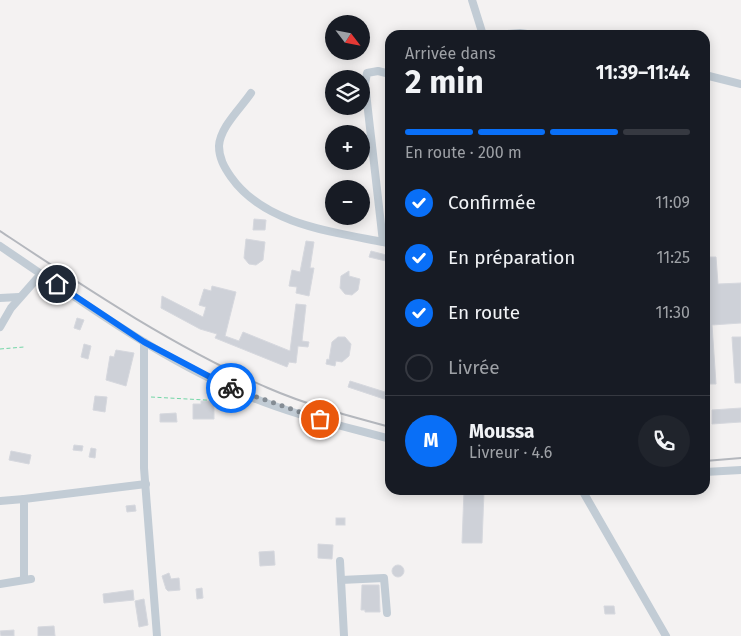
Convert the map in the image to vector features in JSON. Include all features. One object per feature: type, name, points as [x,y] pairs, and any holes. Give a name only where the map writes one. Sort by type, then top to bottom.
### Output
[{"type":"street","points":[[472,0],[482,30]]},
{"type":"street","points":[[385,73],[378,71],[367,73],[365,84],[385,229]]},
{"type":"street","points":[[710,76],[741,84]]},
{"type":"street","points":[[251,93],[224,131],[219,145],[222,164],[235,183],[259,204],[277,214],[331,231],[385,243]]},
{"type":"street","points":[[0,246],[144,342],[238,392],[320,419],[385,437]]},
{"type":"street","points":[[0,327],[2,319],[19,297],[41,274]]},
{"type":"street","points":[[0,298],[19,297]]},
{"type":"street","points":[[144,342],[143,397],[146,484],[157,636]]},
{"type":"street","points":[[710,472],[741,470]]},
{"type":"street","points":[[0,500],[24,499],[146,484]]},
{"type":"street","points":[[585,495],[666,636]]},
{"type":"street","points":[[0,584],[28,579],[24,499]]},
{"type":"street","points":[[340,561],[344,636]]},
{"type":"street","points":[[341,580],[384,578],[387,613]]},
{"type":"path","points":[[0,348],[24,347]]},
{"type":"path","points":[[143,397],[223,401],[238,392]]},
{"type":"building","points":[[254,219],[266,220],[265,230],[253,230]]},
{"type":"building","points":[[246,239],[265,242],[263,260],[256,265],[249,264],[244,258]]},
{"type":"building","points":[[306,241],[314,242],[310,268],[314,268],[309,296],[296,293],[297,287],[289,286],[292,270],[300,272]]},
{"type":"building","points":[[371,251],[385,255],[385,261],[369,257]]},
{"type":"building","points":[[710,257],[716,257],[718,284],[741,283],[741,323],[712,325],[716,384],[710,384]]},
{"type":"building","points":[[349,271],[349,276],[360,279],[358,290],[352,295],[345,294],[340,288],[341,276]]},
{"type":"building","points":[[212,286],[236,292],[225,336],[239,341],[243,332],[290,351],[296,304],[306,305],[302,341],[309,342],[308,347],[298,346],[296,363],[289,362],[287,367],[215,338],[217,334],[200,329],[161,308],[162,296],[203,317],[206,307],[199,305],[204,289],[211,291]]},
{"type":"building","points":[[77,318],[84,320],[80,330],[74,328]]},
{"type":"building","points":[[338,337],[345,337],[351,344],[349,356],[342,362],[336,361],[335,366],[326,364],[327,359],[329,360],[332,342]]},
{"type":"building","points":[[732,337],[741,337],[741,383],[735,383]]},
{"type":"building","points":[[84,344],[91,346],[88,359],[81,357]]},
{"type":"building","points":[[116,350],[134,353],[126,386],[106,380],[110,356],[114,357]]},
{"type":"building","points":[[350,381],[385,392],[385,399],[348,387]]},
{"type":"building","points":[[95,396],[107,397],[105,412],[93,410]]},
{"type":"building","points":[[201,401],[214,401],[214,419],[193,419],[193,404],[201,404]]},
{"type":"building","points":[[741,408],[741,422],[712,424],[712,410]]},
{"type":"building","points":[[176,413],[177,422],[160,422],[160,414]]},
{"type":"building","points":[[74,445],[83,446],[82,451],[73,450]]},
{"type":"building","points":[[91,448],[96,449],[95,458],[89,457]]},
{"type":"building","points":[[11,451],[31,455],[29,464],[9,460]]},
{"type":"building","points":[[464,495],[484,495],[482,543],[462,543]]},
{"type":"building","points":[[135,505],[136,511],[127,512],[126,506]]},
{"type":"building","points":[[336,518],[345,518],[345,525],[336,525]]},
{"type":"building","points":[[318,544],[333,545],[332,559],[318,558]]},
{"type":"building","points":[[274,551],[275,565],[260,566],[259,552]]},
{"type":"building","points":[[398,565],[404,571],[398,577],[392,571]]},
{"type":"building","points":[[169,573],[171,579],[179,578],[180,590],[168,591],[166,589],[162,576]]},
{"type":"building","points":[[362,585],[379,585],[380,612],[365,612],[365,610],[361,610]]},
{"type":"building","points":[[202,588],[203,598],[197,599],[196,589]]},
{"type":"building","points":[[133,590],[134,600],[104,603],[103,594]]},
{"type":"building","points":[[144,599],[148,625],[139,627],[135,601]]},
{"type":"building","points":[[604,606],[614,606],[615,614],[605,614]]},
{"type":"building","points":[[54,626],[55,636],[38,636],[38,627]]},
{"type":"building","points":[[14,630],[14,636],[1,636],[0,631]]},
{"type":"railway","points":[[0,231],[130,315],[232,372],[298,400],[385,426]]},
{"type":"railway","points":[[710,461],[741,458]]},
{"type":"way so far","points":[[231,388],[320,419]]},
{"type":"route","points":[[57,284],[144,342],[231,388]]}]
